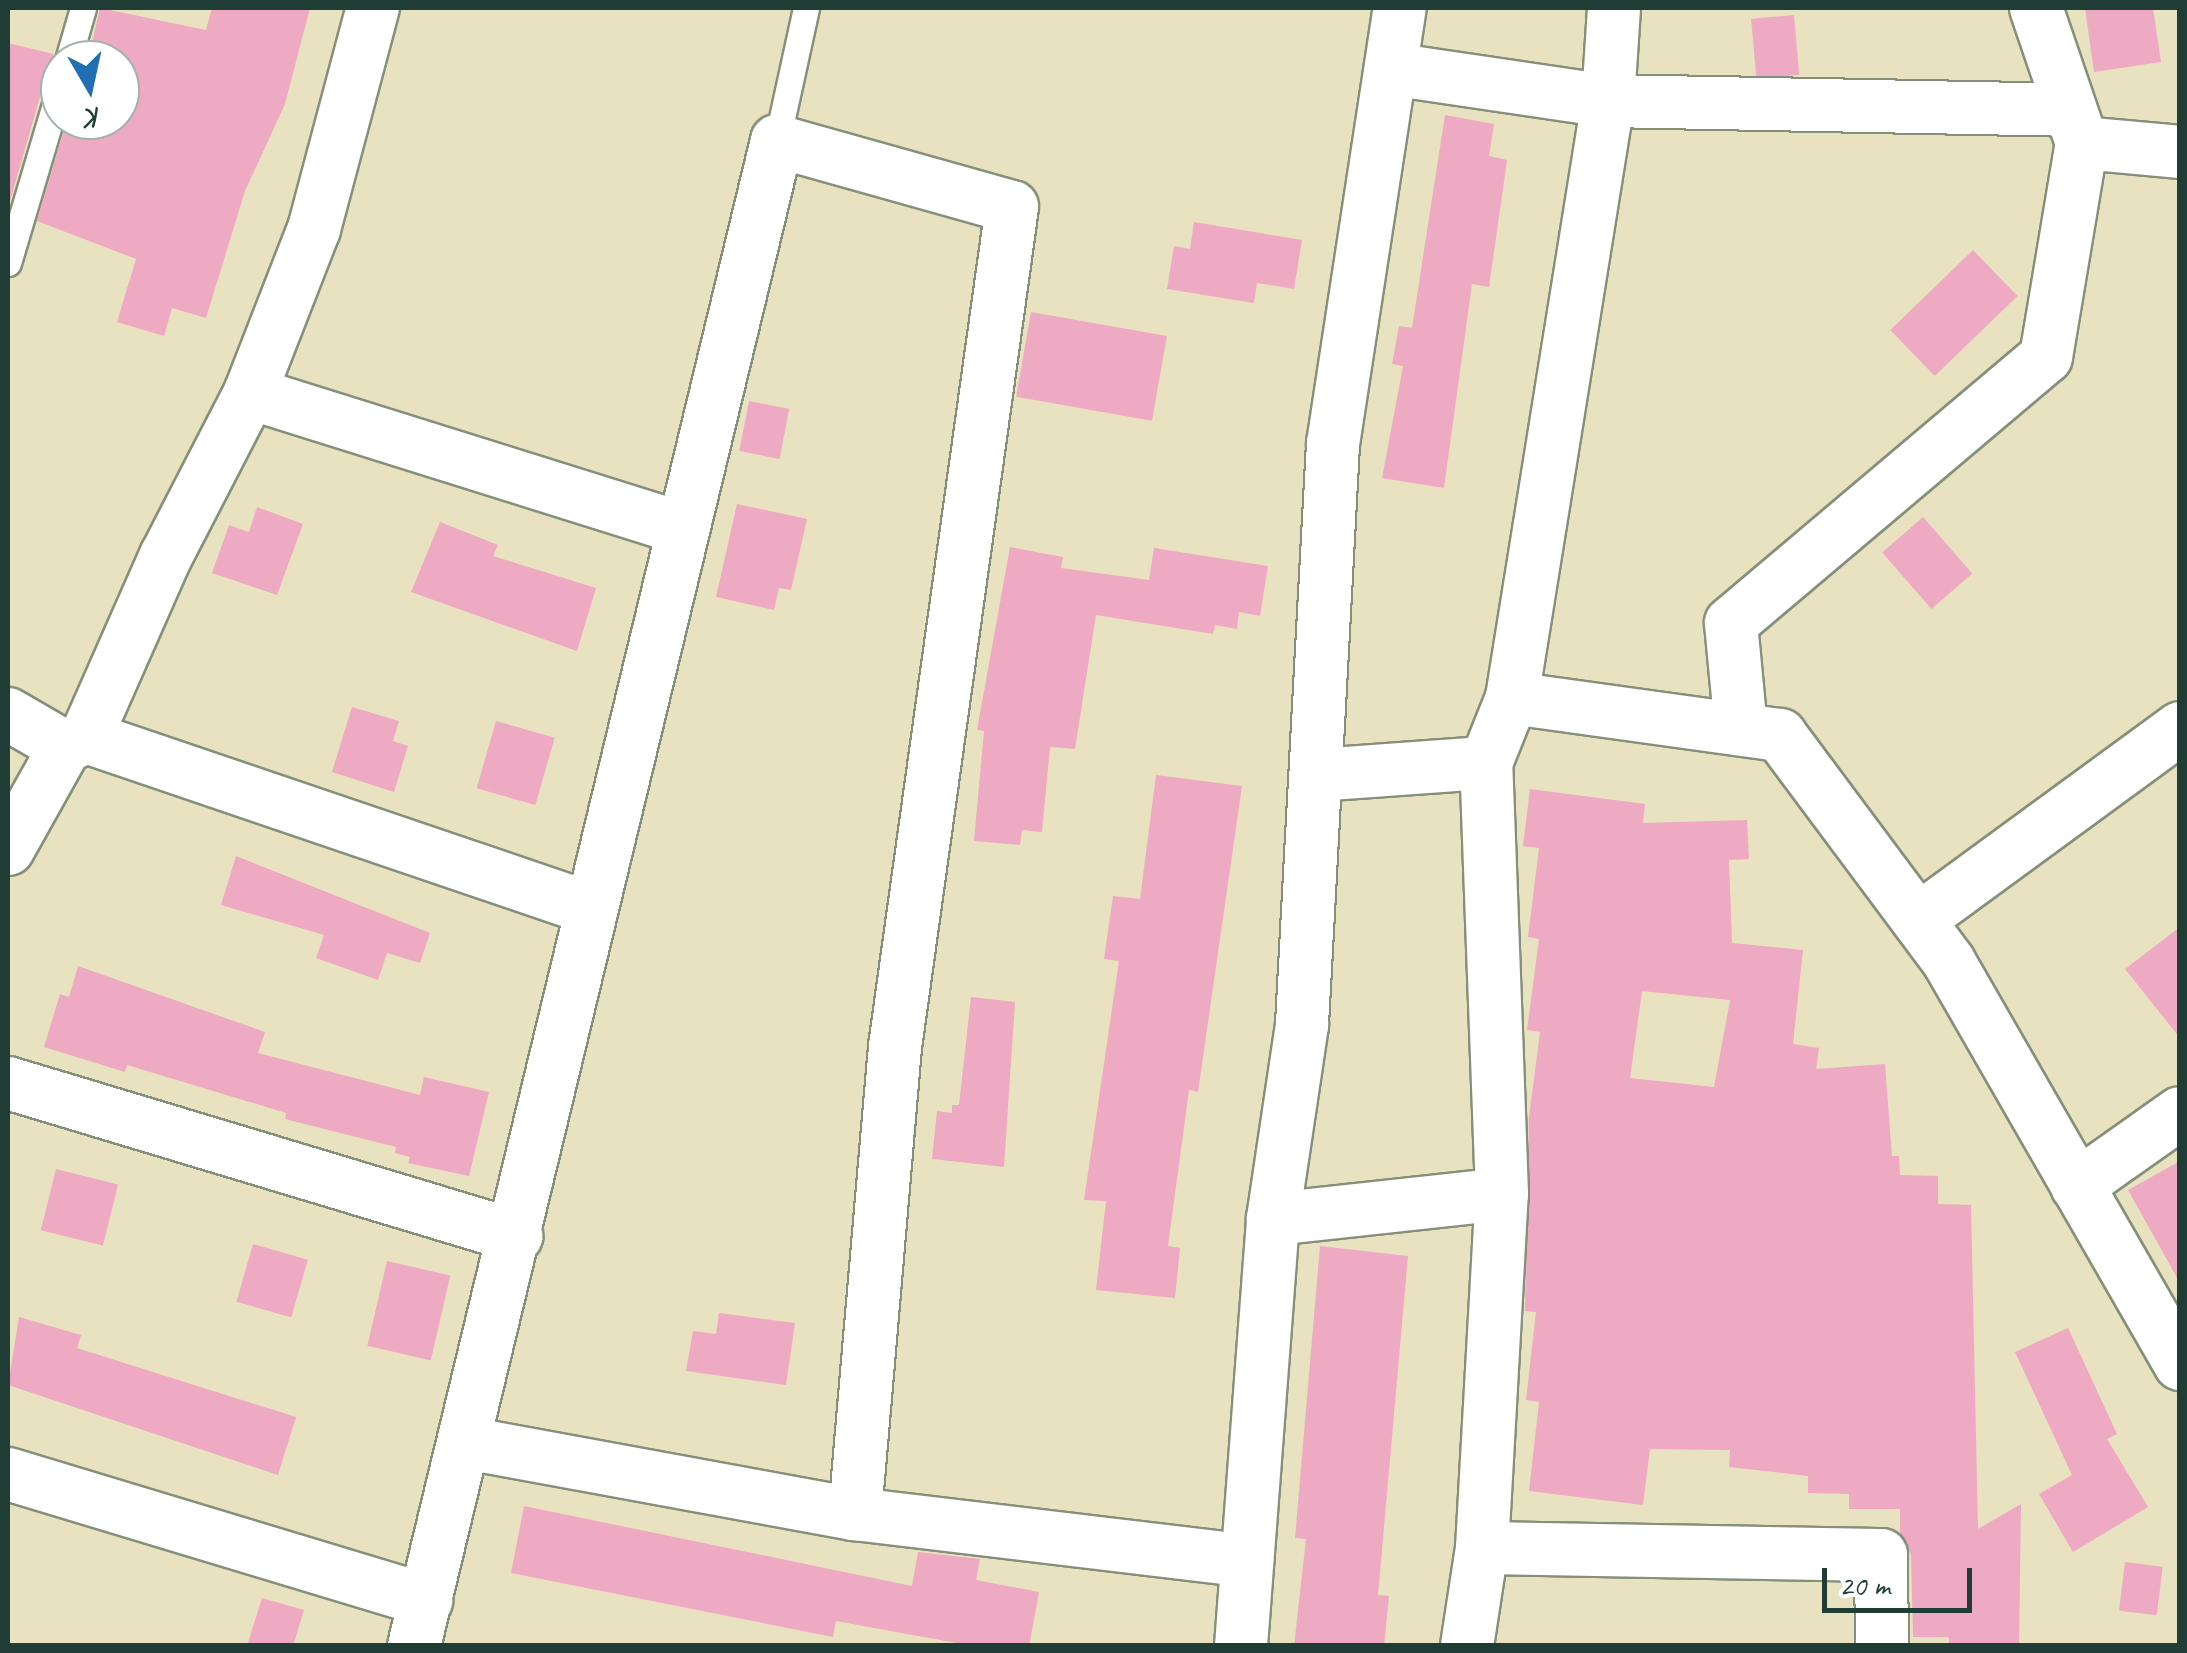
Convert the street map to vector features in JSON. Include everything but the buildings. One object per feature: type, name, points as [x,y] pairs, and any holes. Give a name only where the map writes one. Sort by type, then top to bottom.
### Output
[{"type":"street","points":[[8,850],[75,742],[250,393],[314,229],[373,8]]},
{"type":"street","points":[[1241,1646],[1273,1218],[1302,1024],[1333,444],[1400,8]]},
{"type":"street","points":[[1467,1646],[1482,1548],[1502,1194],[1486,763],[1512,698],[1608,101],[1614,8]]},
{"type":"street","points":[[1742,728],[1731,623],[2046,357],[2076,127],[2036,8]]},
{"type":"street","points":[[1392,69],[1608,101],[2076,127],[2180,152]]},
{"type":"street","points":[[8,1474],[420,1623],[467,1443],[680,528],[777,141],[1012,207],[894,1047],[855,1514]]},
{"type":"street","points":[[250,393],[680,528]]},
{"type":"street","points":[[1512,698],[1780,735],[1918,920],[2180,1364]]},
{"type":"street","points":[[8,714],[75,742],[592,909]]},
{"type":"street","points":[[1918,920],[2180,728]]},
{"type":"street","points":[[1317,776],[1486,763]]},
{"type":"street","points":[[8,1083],[516,1236]]},
{"type":"street","points":[[2077,1186],[2180,1113]]},
{"type":"street","points":[[1273,1218],[1502,1194]]},
{"type":"street","points":[[467,1443],[855,1514],[1247,1561]]},
{"type":"street","points":[[1482,1548],[1881,1555],[1882,1646]]},
{"type":"lane","points":[[74,40],[84,8]]},
{"type":"lane","points":[[777,141],[806,8]]},
{"type":"lane","points":[[8,263],[45,140]]}]
